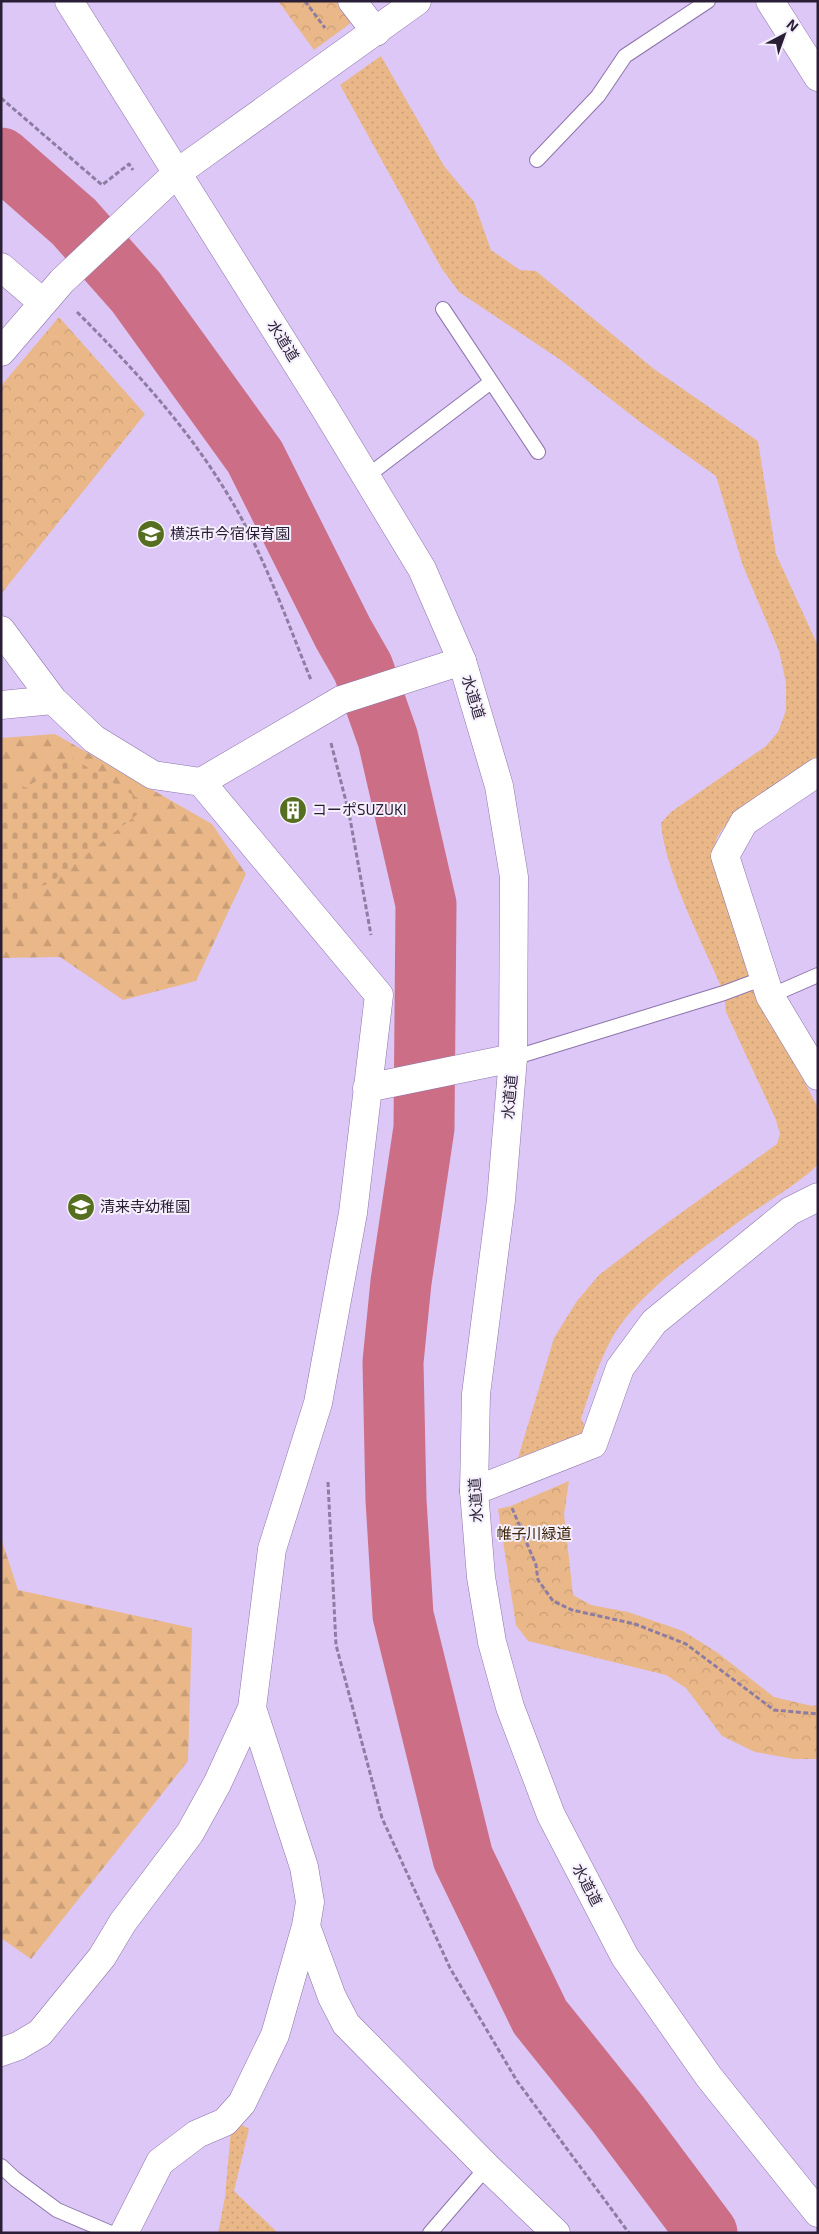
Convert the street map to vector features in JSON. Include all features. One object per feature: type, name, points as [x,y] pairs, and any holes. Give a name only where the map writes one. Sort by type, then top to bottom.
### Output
[{"type":"main road","name":"水道道","points":[[69,1],[422,569],[462,661],[499,786],[514,876],[513,1058],[501,1200],[476,1394],[474,1491],[482,1576],[492,1642],[510,1707],[550,1815],[625,1957],[709,2077],[818,2213]]},
{"type":"main road","points":[[352,1],[374,34]]},
{"type":"main road","points":[[1,352],[52,291],[177,173],[418,1]]},
{"type":"main road","points":[[770,1],[818,77]]},
{"type":"main road","points":[[1,267],[52,291]]},
{"type":"main road","points":[[1,630],[53,700],[94,739],[153,775],[201,782],[332,705],[462,661]]},
{"type":"main road","points":[[1,705],[53,700]]},
{"type":"main road","points":[[818,772],[744,822],[725,856],[762,985],[818,1076]]},
{"type":"main road","points":[[1,2052],[18,2046],[40,2033],[102,1957],[123,1922],[190,1833],[216,1784],[252,1708],[272,1549],[318,1403],[353,1213],[379,995],[201,782]]},
{"type":"main road","points":[[367,1088],[513,1058]]},
{"type":"main road","points":[[474,1491],[593,1444],[620,1368],[654,1322],[790,1211],[818,1197]]},
{"type":"main road","points":[[124,2233],[160,2162],[197,2134],[225,2122],[242,2103],[275,2035],[306,1926],[310,1902],[304,1867],[252,1708]]},
{"type":"main road","points":[[306,1926],[332,1998],[346,2024],[486,2167],[556,2233]]},
{"type":"lane","points":[[537,160],[598,96],[625,56],[708,1]]},
{"type":"lane","points":[[443,309],[538,452]]},
{"type":"lane","points":[[366,477],[491,382]]},
{"type":"lane","points":[[513,1058],[724,993],[818,975]]},
{"type":"lane","points":[[1,2166],[15,2179],[57,2210],[111,2233]]},
{"type":"lane","points":[[430,2233],[486,2167]]},
{"type":"path","points":[[1,98],[102,185],[129,164]]},
{"type":"path","points":[[52,291],[122,357],[172,414],[225,490],[269,574],[332,705],[372,941]]},
{"type":"path","points":[[328,1478],[336,1645],[382,1818],[450,1968],[516,2081],[628,2233]]},
{"type":"path","points":[[505,1479],[511,1506],[536,1565],[538,1580],[553,1601],[572,1610],[635,1624],[686,1644],[774,1710],[818,1714]]},
{"type":"green space","points":[[278,1],[340,1],[355,20],[314,50]]},
{"type":"green space","points":[[381,56],[444,166],[474,202],[491,250],[520,270],[536,271],[654,369],[758,441],[776,554],[818,646],[818,756],[813,769],[724,827],[717,837],[714,854],[753,982],[818,1108],[818,1164],[795,1183],[712,1241],[673,1271],[637,1304],[612,1338],[598,1367],[581,1419],[588,1431],[518,1458],[554,1338],[577,1301],[599,1275],[667,1223],[777,1144],[780,1134],[776,1120],[726,1012],[724,993],[677,886],[664,843],[661,823],[671,812],[766,746],[778,732],[786,710],[786,683],[779,651],[743,566],[716,476],[640,422],[562,361],[459,292],[442,269],[340,85]]},
{"type":"green space","points":[[59,317],[145,414],[1,594],[1,386]]},
{"type":"green space","points":[[55,734],[212,824],[246,874],[196,981],[123,1000],[60,957],[1,958],[1,738]]},
{"type":"green space","points":[[71,757],[149,805],[53,881],[36,889],[1,914],[1,772],[26,788]]},
{"type":"green space","name":"帷子川緑道","points":[[569,1481],[564,1514],[573,1595],[591,1605],[628,1612],[683,1631],[718,1653],[774,1697],[812,1706],[818,1705],[818,1759],[794,1759],[755,1752],[722,1736],[686,1688],[666,1675],[528,1641],[516,1625],[498,1509],[511,1506]]},
{"type":"green space","points":[[1,1538],[18,1590],[192,1628],[188,1761],[31,1959],[1,1938]]},
{"type":"green space","points":[[237,2122],[249,2129],[234,2191],[278,2233],[218,2233],[225,2197],[231,2129]]},
{"type":"waterway","points":[[1,158],[74,222],[136,292],[255,457],[343,633],[363,668],[388,739],[426,904],[424,1128],[401,1282],[393,1362],[396,1500],[403,1615],[463,1858],[540,2017],[618,2114],[707,2233]]},
{"type":"place","name":"横浜市今宿保育園","points":[[151,534]]},
{"type":"place","name":"コーポSUZUKI","points":[[293,810]]},
{"type":"place","name":"清来寺幼稚園","points":[[81,1207]]}]
